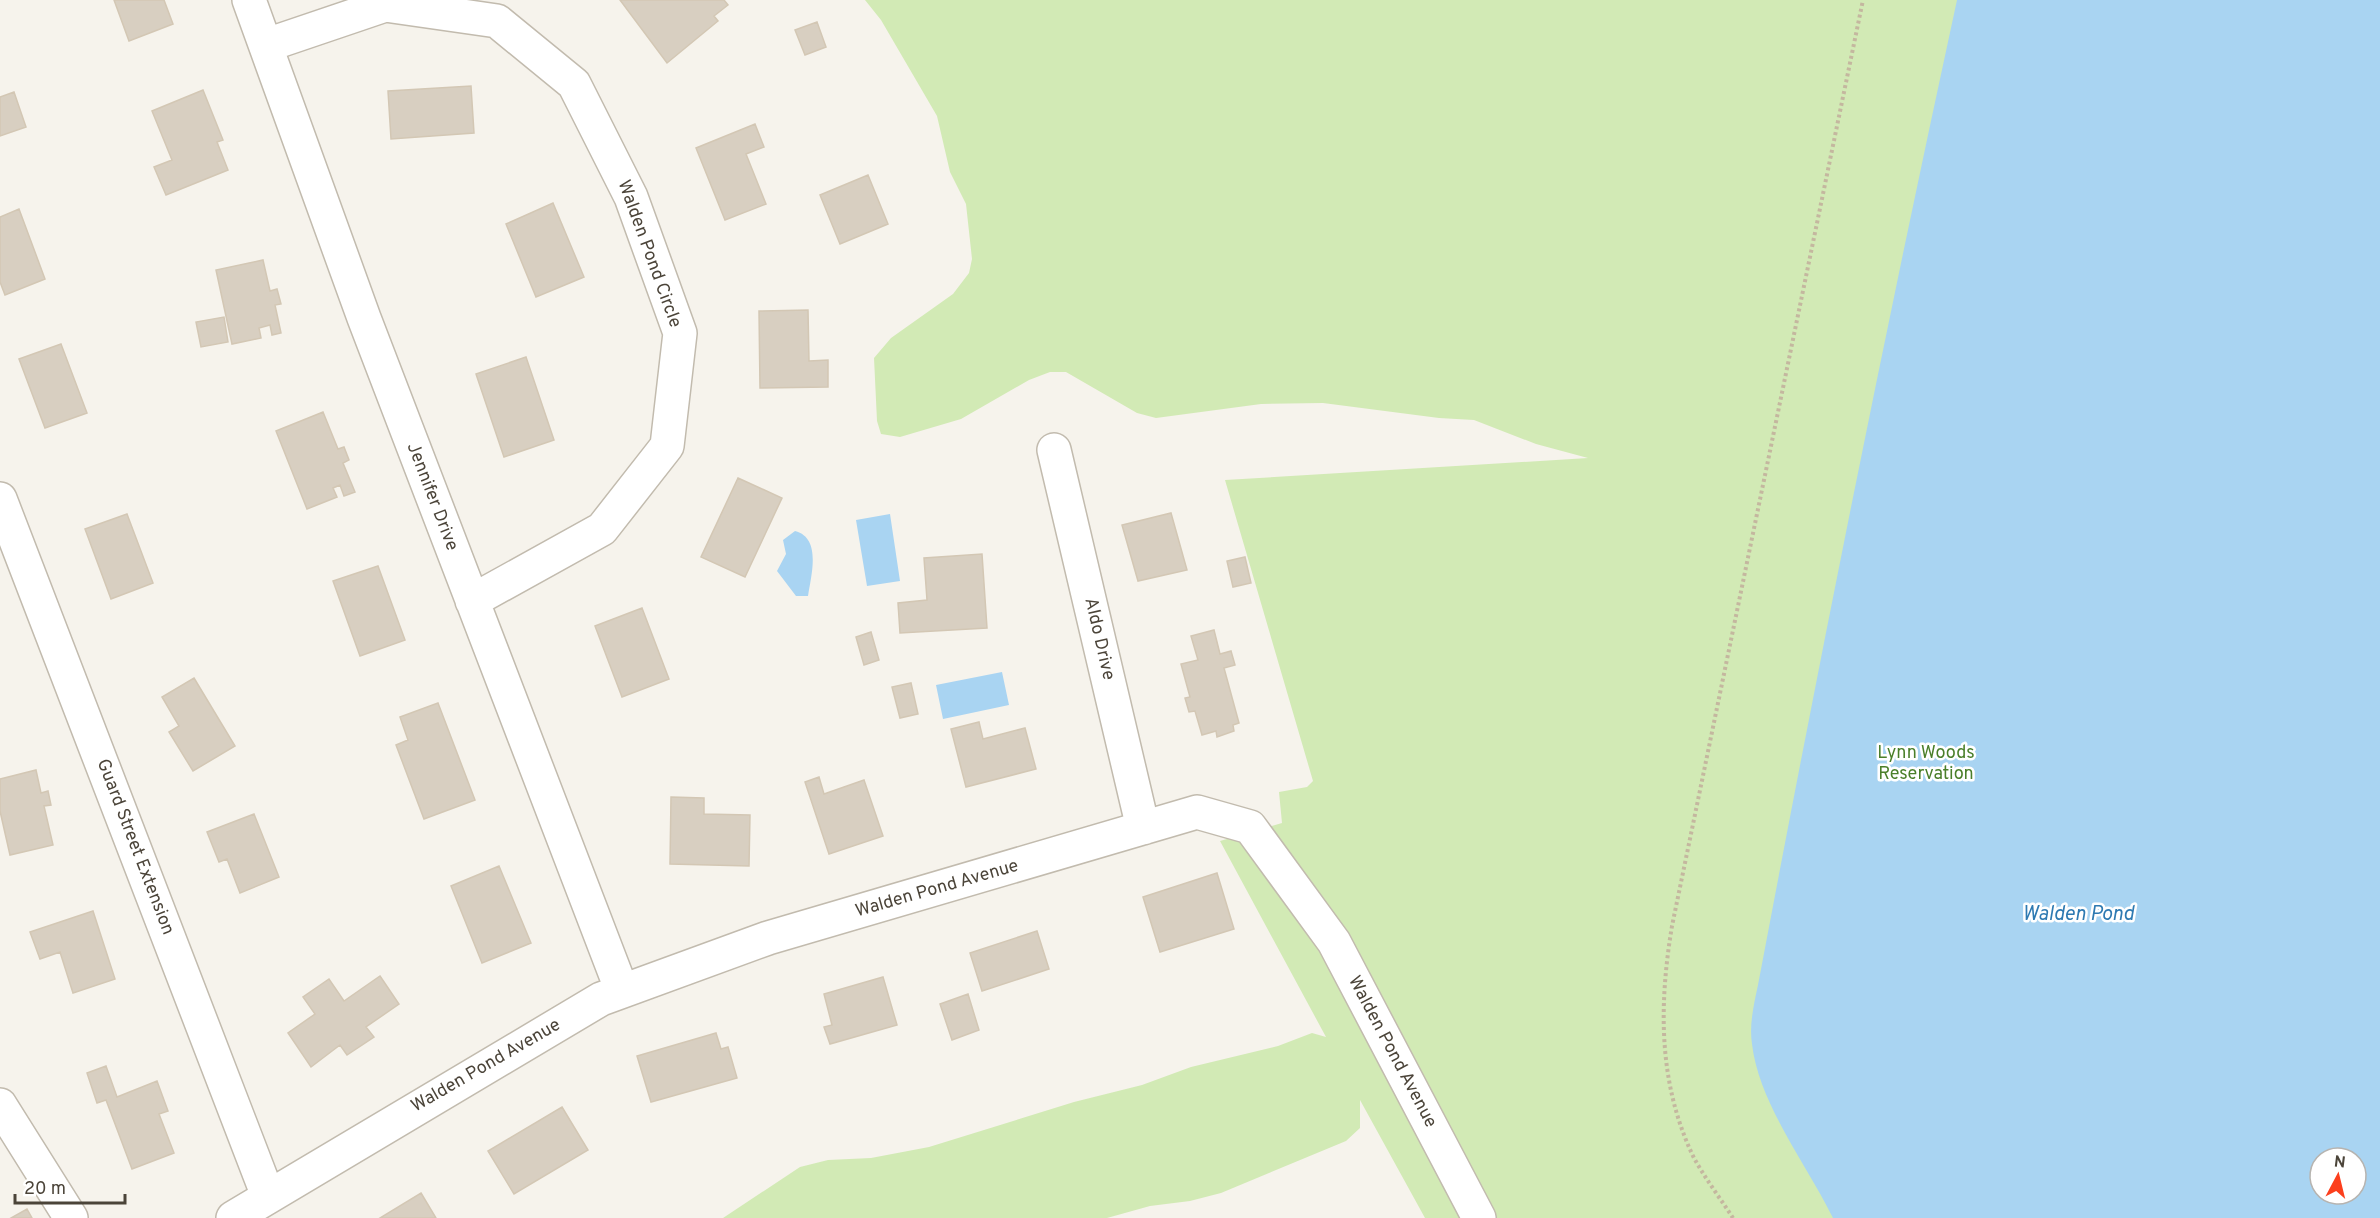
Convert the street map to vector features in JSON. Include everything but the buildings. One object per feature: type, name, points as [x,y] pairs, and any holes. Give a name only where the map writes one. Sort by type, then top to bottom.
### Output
[{"type":"street","name":"Jennifer Drive","points":[[249,0],[364,318],[622,991]]},
{"type":"street","name":"Walden Pond Circle","points":[[267,45],[385,5],[496,21],[574,84],[631,197],[680,333],[667,446],[602,528],[472,601]]},
{"type":"street","name":"Aldo Drive","points":[[1054,450],[1143,828]]},
{"type":"street","name":"Guard Street Extension","points":[[0,499],[268,1196]]},
{"type":"street","name":"Walden Pond Avenue","points":[[233,1218],[591,1005],[622,991],[768,938],[1197,812],[1250,827],[1334,942],[1479,1218]]},
{"type":"street","points":[[0,1105],[71,1218]]},
{"type":"path","points":[[1733,1218],[1694,1156],[1669,1084],[1662,1024],[1665,978],[1672,926],[1863,0]]},
{"type":"green space","name":"Lynn Woods Reservation","points":[[865,0],[2380,0],[2380,1218],[1425,1218],[1360,1100],[1360,1128],[1346,1141],[1221,1193],[1190,1201],[1150,1206],[1107,1218],[723,1218],[800,1167],[828,1160],[871,1158],[929,1147],[1074,1102],[1142,1085],[1191,1067],[1278,1046],[1312,1033],[1326,1037],[1220,841],[1282,823],[1279,792],[1307,787],[1313,781],[1225,480],[1588,458],[1536,444],[1474,420],[1439,418],[1323,403],[1261,404],[1156,418],[1137,413],[1066,372],[1050,372],[1029,380],[961,419],[900,437],[881,434],[877,421],[874,358],[891,338],[953,294],[969,273],[972,259],[966,204],[950,172],[937,116],[881,20]]},
{"type":"water","name":"Walden Pond","points":[[1957,0],[2380,0],[2380,1218],[1833,1218],[1785,1134],[1756,1067],[1751,1029],[1805,738]]},
{"type":"water","points":[[890,514],[900,581],[867,586],[856,520]]},
{"type":"water","points":[[795,531],[809,541],[812,549],[813,559],[808,596],[796,596],[777,571],[786,554],[783,540]]},
{"type":"water","points":[[1002,672],[1009,705],[943,719],[936,685]]}]
